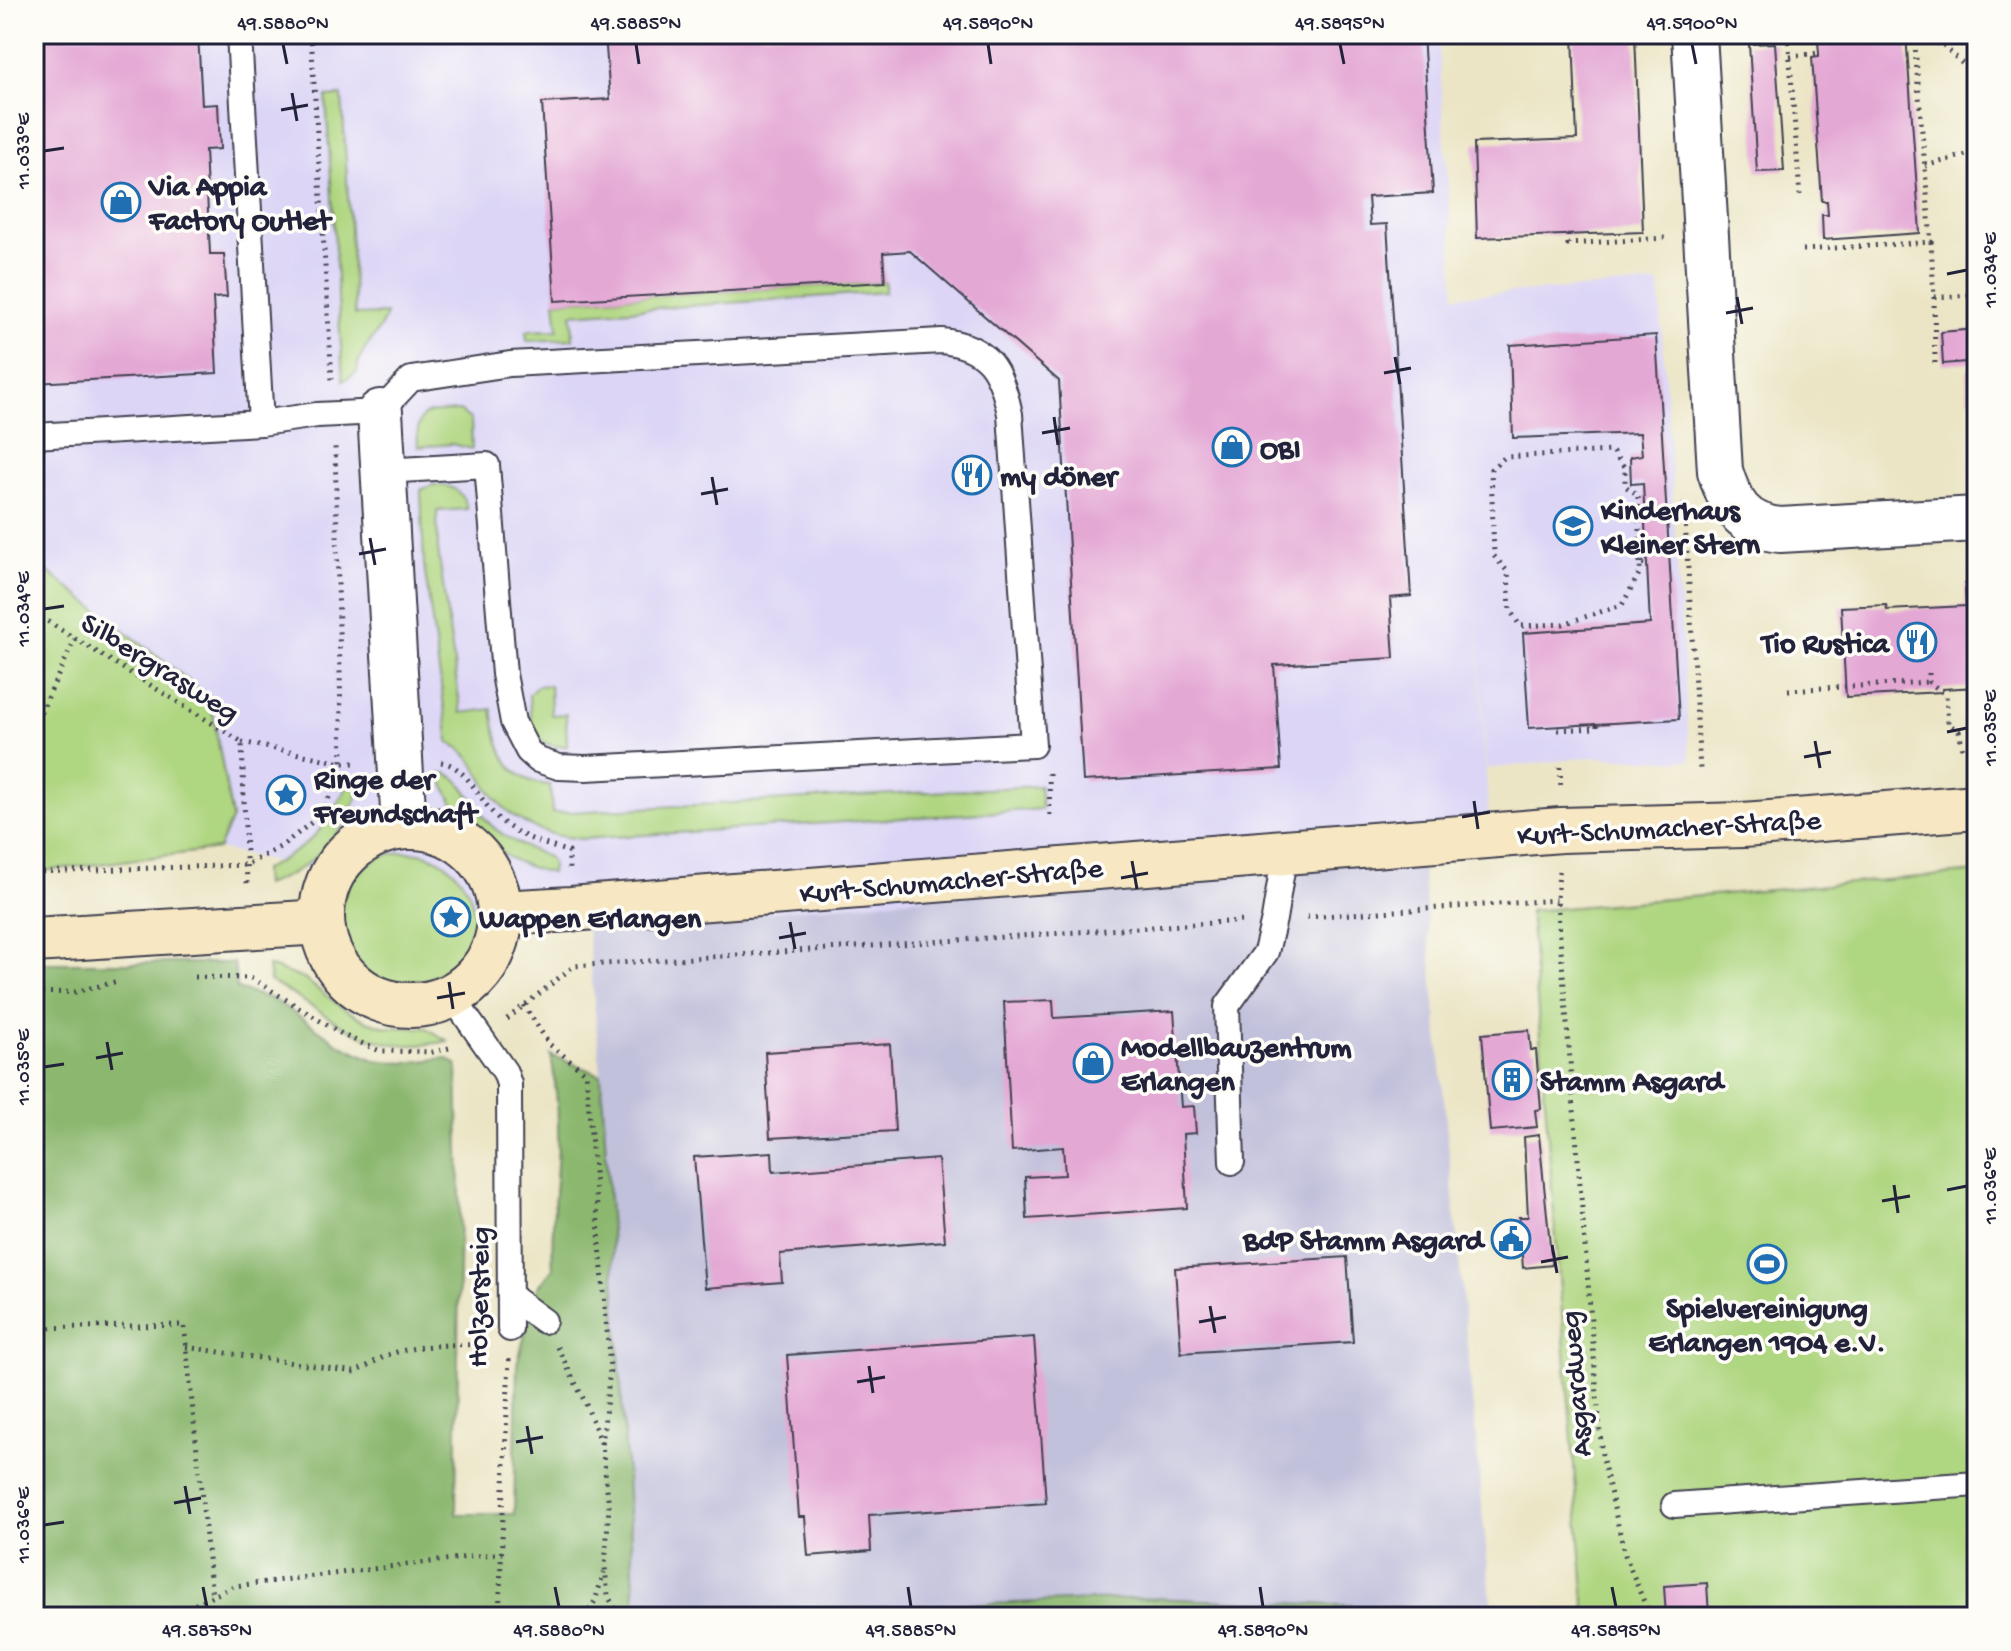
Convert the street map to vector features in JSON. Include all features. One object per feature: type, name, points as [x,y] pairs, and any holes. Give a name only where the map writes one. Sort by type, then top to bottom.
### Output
[{"type":"main road","name":"Kurt-Schumacher-Straße","points":[[500,913],[1561,830],[1743,825],[1977,807]]},
{"type":"main road","points":[[404,827],[443,832],[466,846],[488,872],[495,887],[500,913],[496,941],[486,964],[470,982],[451,995],[410,1005],[371,995],[339,968],[327,944],[322,922],[323,899],[328,884],[346,855],[374,834],[404,827]]},
{"type":"main road","points":[[34,940],[322,922]]},
{"type":"street","points":[[1694,34],[1720,471],[1734,506],[1754,524],[1780,530],[1977,519]]},
{"type":"street","points":[[380,412],[404,827]]},
{"type":"lane","points":[[239,34],[261,423]]},
{"type":"lane","points":[[34,436],[261,423],[317,415],[380,412],[411,379],[510,364],[952,342],[973,348],[995,368],[1005,392],[1012,436],[1033,745],[586,768],[559,767],[538,760],[520,738],[506,688],[487,465],[383,471]]},
{"type":"lane","points":[[1232,1162],[1227,1006],[1266,952],[1285,852]]},
{"type":"lane","name":"Holzersteig","points":[[451,995],[505,1072],[511,1095],[510,1337]]},
{"type":"lane","points":[[510,1296],[544,1321]]},
{"type":"lane","points":[[1674,1505],[1977,1484]]},
{"type":"path","points":[[1788,34],[1800,195]]},
{"type":"path","points":[[1914,34],[1931,242],[1935,365]]},
{"type":"path","points":[[1932,34],[1977,78]]},
{"type":"path","points":[[1790,56],[1819,53]]},
{"type":"path","points":[[1925,166],[1977,152]]},
{"type":"path","points":[[1568,235],[1568,244],[1667,238]]},
{"type":"path","points":[[1803,250],[1931,242]]},
{"type":"path","points":[[1934,297],[1977,295]]},
{"type":"path","points":[[1612,451],[1625,468],[1625,486],[1638,495],[1644,564],[1622,605],[1563,624],[1520,626],[1510,610],[1508,572],[1494,556],[1491,469],[1505,457],[1612,451]]},
{"type":"path","name":"Silbergrasweg","points":[[34,613],[242,742],[246,865]]},
{"type":"path","points":[[34,727],[75,639]]},
{"type":"path","points":[[1929,673],[1929,682]]},
{"type":"path","points":[[1788,690],[1929,682],[1946,695],[1948,724],[1959,731],[1963,750]]},
{"type":"path","points":[[1558,730],[1597,728],[1597,724]]},
{"type":"path","points":[[242,742],[342,763],[439,762],[455,766],[500,820],[532,840],[569,852]]},
{"type":"path","points":[[34,872],[246,865],[282,846],[317,818],[328,800],[342,763]]},
{"type":"path","name":"Asgardweg","points":[[1274,919],[1557,900],[1602,1456],[1625,1555],[1650,1617]]},
{"type":"path","points":[[181,976],[251,978],[345,1036],[380,1051],[433,1052],[483,1039],[574,966],[1274,919]]},
{"type":"path","points":[[34,993],[75,992],[131,979]]},
{"type":"path","points":[[524,1005],[549,1044],[586,1073],[610,1368],[602,1445],[609,1506],[605,1567],[608,1596],[620,1617]]},
{"type":"path","points":[[544,1321],[585,1402],[602,1445]]},
{"type":"path","points":[[34,1328],[184,1325],[212,1596]]},
{"type":"path","points":[[186,1347],[354,1372],[369,1368],[388,1355],[446,1344],[510,1337]]},
{"type":"path","name":"Holzersteig","points":[[499,1617],[510,1337]]},
{"type":"path","points":[[177,1617],[177,1613],[234,1586],[502,1553]]},
{"type":"path","points":[[585,1617],[595,1601],[605,1567]]},
{"type":"shaded area","points":[[34,34],[1438,34],[1455,296],[1659,283],[1690,761],[1593,757],[1487,769],[1470,523],[1491,852],[587,928],[218,849],[232,818],[210,697],[34,561]]},
{"type":"shaded area","points":[[1421,854],[1492,1611],[1152,1598],[636,1617],[601,1075],[587,928]]},
{"type":"green space","points":[[342,96],[355,315],[386,314],[361,357],[357,372],[343,381],[326,97]]},
{"type":"green space","points":[[885,282],[885,292],[572,314],[573,339],[527,341],[526,331],[558,330],[555,301]]},
{"type":"green space","points":[[460,411],[471,420],[472,449],[452,444],[418,447],[419,425],[425,415]]},
{"type":"green space","points":[[433,485],[455,490],[463,497],[467,509],[437,511],[438,550],[461,713],[492,709],[497,736],[506,759],[523,777],[550,785],[552,813],[1040,786],[1042,809],[582,839],[553,834],[527,824],[504,808],[466,755],[449,742],[424,565],[421,490]]},
{"type":"green space","points":[[34,561],[210,697],[232,818],[218,849],[34,872]]},
{"type":"green space","points":[[550,685],[551,715],[566,714],[567,746],[546,744],[532,725],[529,695],[537,686]]},
{"type":"green space","points":[[446,773],[464,787],[482,815],[501,833],[548,857],[552,863],[551,873],[514,860],[482,838],[457,809],[440,774]]},
{"type":"green space","points":[[363,778],[349,815],[327,845],[299,869],[264,885],[263,870],[293,853],[314,836],[348,784]]},
{"type":"green space","points":[[407,852],[433,857],[454,872],[469,893],[474,919],[469,945],[454,966],[433,981],[407,986],[381,981],[360,966],[345,945],[340,919],[345,893],[360,872],[381,857]]},
{"type":"green space","name":"Spielvereinigung Erlangen 1904 e.V.","points":[[1977,872],[1977,1617],[1586,1617],[1530,911]]},
{"type":"green space","points":[[34,963],[234,963],[237,989],[273,999],[341,1045],[374,1060],[404,1063],[446,1058],[457,1065],[460,1193],[456,1514],[514,1514],[517,1364],[538,1287],[553,1269],[558,1132],[551,1055],[601,1075],[636,1617],[34,1617]]},
{"type":"green space","points":[[268,966],[304,979],[344,1009],[366,1021],[387,1027],[426,1028],[448,1041],[420,1045],[375,1040],[338,1023],[270,981]]},
{"type":"green space","points":[[1152,1598],[1492,1611],[1534,1617],[636,1617]]},
{"type":"building","name":"Via Appia Factory Outlet","points":[[198,34],[202,105],[218,104],[220,149],[205,150],[210,254],[224,254],[227,297],[213,298],[217,373],[34,383],[34,39]]},
{"type":"building","name":"OBI","points":[[605,34],[1423,34],[1433,193],[1368,197],[1370,225],[1387,224],[1411,596],[1390,598],[1394,658],[1274,665],[1281,769],[1083,781],[1059,381],[910,251],[883,253],[885,282],[555,301],[542,103],[610,99]]},
{"type":"building","points":[[1573,34],[1635,34],[1643,232],[1477,238],[1474,143],[1577,139]]},
{"type":"building","points":[[1810,34],[1906,34],[1920,233],[1823,240],[1822,215],[1828,215],[1827,201],[1822,201],[1812,57],[1819,56],[1819,53],[1818,41],[1810,41]]},
{"type":"building","points":[[1775,43],[1784,171],[1757,172],[1749,44]]},
{"type":"building","points":[[1977,329],[1977,361],[1943,364],[1941,332]]},
{"type":"building","points":[[1656,335],[1679,719],[1529,728],[1523,633],[1650,624],[1643,483],[1631,484],[1630,457],[1642,455],[1640,433],[1513,438],[1510,345]]},
{"type":"building","points":[[1977,368],[1977,399],[1968,399],[1967,369]]},
{"type":"building","name":"Tio Rustica","points":[[1965,584],[1977,584],[1977,687],[1846,697],[1841,607],[1886,605],[1887,610],[1966,606]]},
{"type":"building","name":"Modellbauzentrum Erlangen","points":[[1053,1000],[1054,1018],[1174,1011],[1181,1107],[1194,1106],[1196,1133],[1183,1134],[1187,1208],[1027,1219],[1025,1177],[1065,1175],[1063,1147],[1012,1151],[1004,1002]]},
{"type":"building","name":"Stamm Asgard","points":[[1529,1030],[1531,1050],[1536,1050],[1541,1109],[1535,1110],[1537,1127],[1490,1131],[1482,1034]]},
{"type":"building","points":[[890,1044],[895,1131],[770,1138],[765,1052]]},
{"type":"building","points":[[1539,1135],[1552,1265],[1523,1268],[1519,1217],[1528,1217],[1524,1137]]},
{"type":"building","points":[[772,1152],[773,1172],[938,1159],[945,1241],[780,1254],[782,1282],[705,1288],[694,1157]]},
{"type":"building","points":[[1347,1257],[1353,1342],[1181,1353],[1175,1268]]},
{"type":"building","points":[[1034,1337],[1046,1503],[869,1515],[871,1551],[808,1556],[805,1517],[799,1517],[787,1355]]},
{"type":"building","points":[[1707,1583],[1709,1616],[1666,1617],[1664,1586]]},
{"type":"place","name":"Via Appia Factory Outlet","points":[[121,202]]},
{"type":"place","name":"OBI","points":[[1232,447]]},
{"type":"place","name":"my döner","points":[[972,475]]},
{"type":"place","name":"Kinderhaus Kleiner Stern","points":[[1573,526]]},
{"type":"place","name":"Tio Rustica","points":[[1917,642]]},
{"type":"place","name":"Ringe der Freundschaft","points":[[286,795]]},
{"type":"place","name":"Wappen Erlangen","points":[[451,917]]},
{"type":"place","name":"Modellbauzentrum Erlangen","points":[[1093,1063]]},
{"type":"place","name":"Stamm Asgard","points":[[1512,1080]]},
{"type":"place","name":"BdP Stamm Asgard","points":[[1511,1239]]},
{"type":"place","name":"Spielvereinigung Erlangen 1904 e.V.","points":[[1767,1264]]}]
